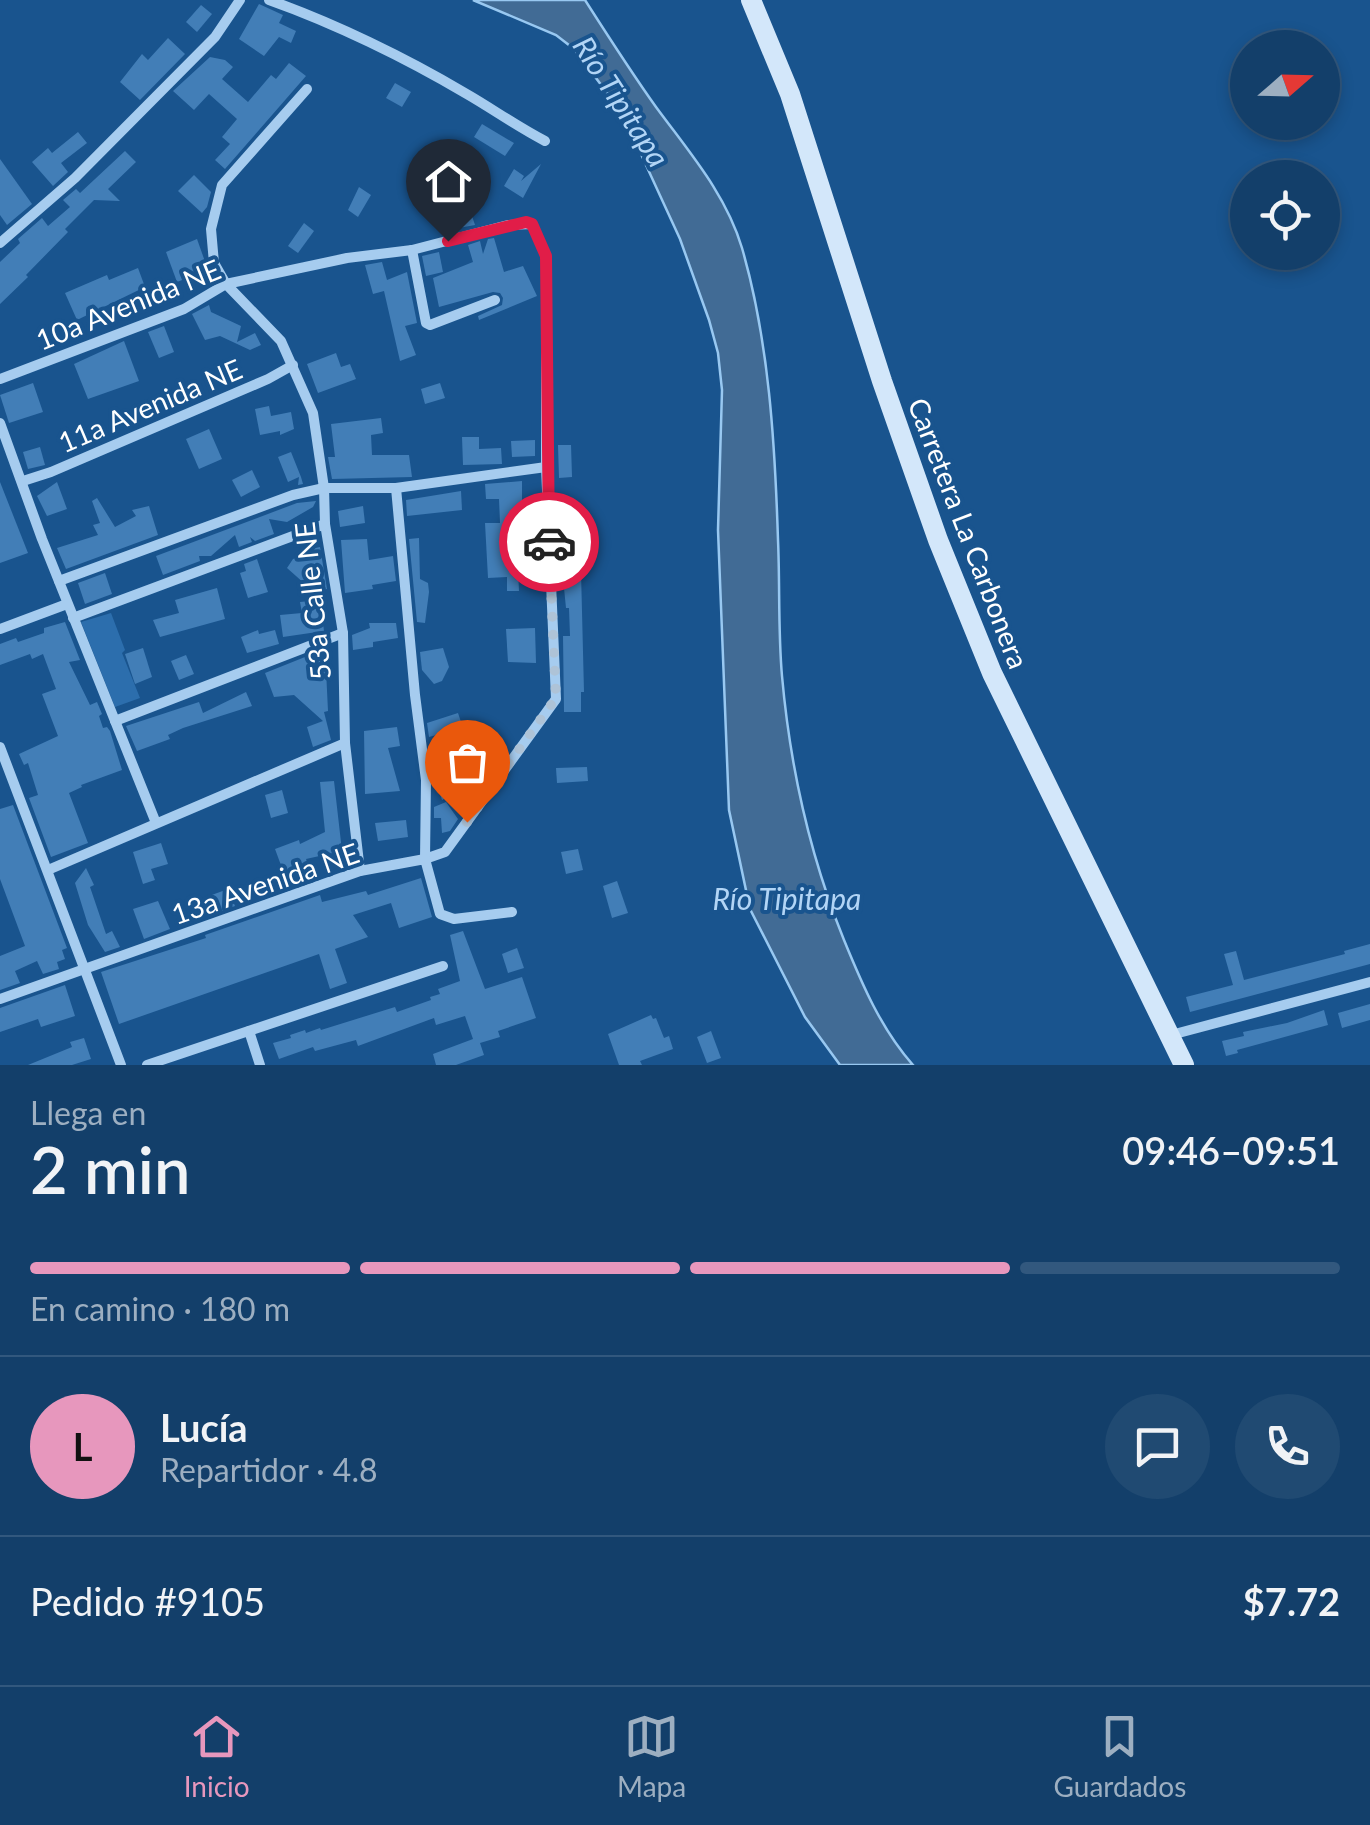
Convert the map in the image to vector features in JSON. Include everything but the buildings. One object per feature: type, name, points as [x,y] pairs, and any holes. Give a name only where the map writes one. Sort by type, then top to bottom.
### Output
[{"type":"street","points":[[0,243],[75,178],[201,51],[240,0]]},
{"type":"street","points":[[269,0],[302,12],[452,86],[506,121],[545,140]]},
{"type":"street","name":"Carretera La Carbonera","points":[[751,0],[790,94],[882,382],[938,540],[992,673],[1184,1065]]},
{"type":"street","points":[[226,284],[214,262],[211,229],[222,185],[308,89]]},
{"type":"street","name":"10a Avenida NE","points":[[0,380],[184,308],[226,284],[347,258],[412,250],[508,225],[532,224],[546,256],[546,467]]},
{"type":"street","points":[[412,250],[426,323],[430,325],[496,300]]},
{"type":"street","name":"53a Calle NE","points":[[226,284],[281,341],[313,413],[324,488],[324,524],[343,634],[345,743],[360,872]]},
{"type":"street","name":"11a Avenida NE","points":[[22,481],[51,472],[294,365]]},
{"type":"street","points":[[0,423],[156,823]]},
{"type":"street","points":[[59,582],[293,495],[324,488],[396,488],[546,467],[556,698],[445,852],[425,859]]},
{"type":"street","points":[[396,488],[414,696],[426,780],[425,859],[440,914],[454,919],[512,912]]},
{"type":"street","points":[[73,618],[324,524]]},
{"type":"street","points":[[0,630],[68,604]]},
{"type":"street","points":[[115,721],[343,634]]},
{"type":"street","points":[[48,870],[345,743]]},
{"type":"street","points":[[0,747],[122,1065]]},
{"type":"street","name":"13a Avenida NE","points":[[0,999],[360,872],[425,859]]},
{"type":"street","points":[[146,1065],[443,966]]},
{"type":"street","points":[[1171,1035],[1370,982]]},
{"type":"street","points":[[249,1031],[260,1065]]},
{"type":"shaded area","points":[[111,613],[140,698],[115,707],[81,622]]},
{"type":"water","name":"Río Tipitapa","points":[[473,0],[585,0],[705,174],[735,228],[759,319],[769,393],[782,676],[803,810],[821,876],[858,973],[882,1021],[913,1065],[840,1065],[805,1017],[750,909],[729,810],[718,530],[722,390],[709,320],[680,239],[629,128],[574,49],[556,35]]},
{"type":"way so far","points":[[467,822],[556,698],[549,542]]},
{"type":"route","points":[[448,241],[526,222],[532,224],[546,256],[549,542]]}]
